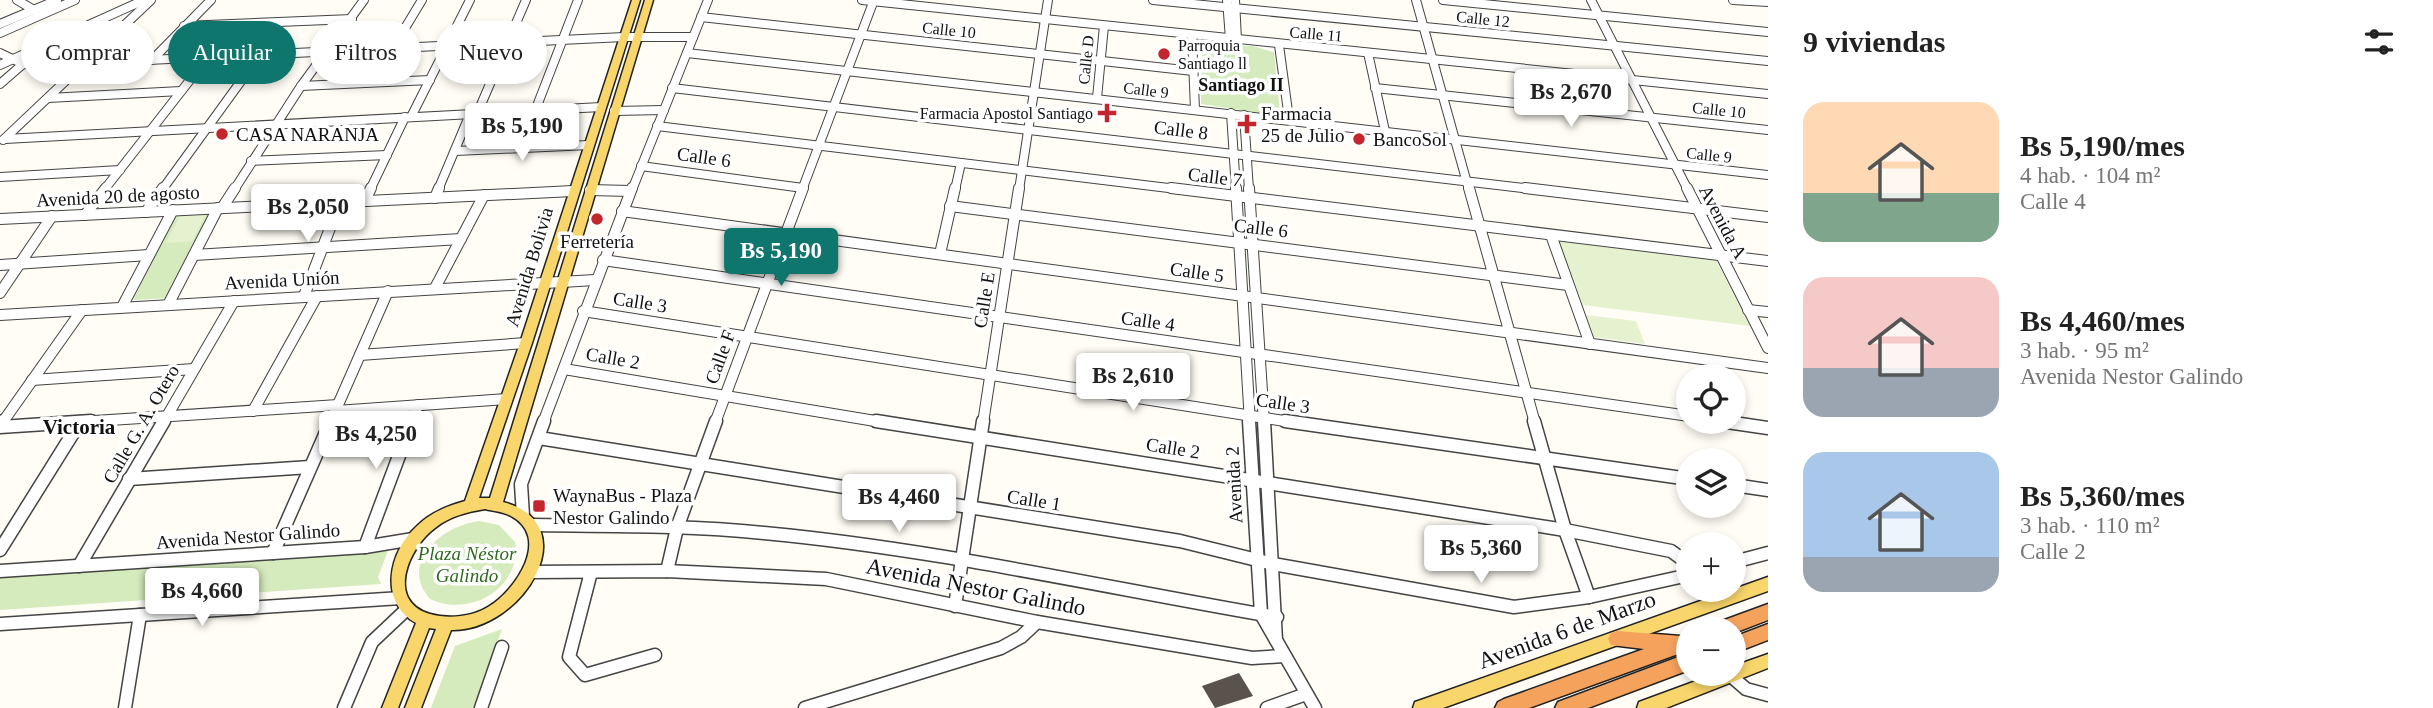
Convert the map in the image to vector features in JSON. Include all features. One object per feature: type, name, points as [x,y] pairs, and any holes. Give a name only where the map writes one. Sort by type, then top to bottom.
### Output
[{"type":"highway","points":[[1746,620],[1768,612]]},
{"type":"highway","points":[[1746,640],[1768,632]]},
{"type":"highway","points":[[1617,639],[1676,647]]},
{"type":"highway","points":[[1504,708],[1676,653]]},
{"type":"highway","points":[[1564,708],[1676,654]]},
{"type":"main road","name":"Avenida Bolivia","points":[[470,505],[526,343],[636,0]]},
{"type":"main road","name":"Avenida Bolivia","points":[[495,504],[566,281],[590,190],[649,0]]},
{"type":"main road","points":[[495,504],[527,521],[537,550],[532,572],[514,597],[487,617],[466,624],[445,625],[425,620],[405,603],[398,574],[401,561],[413,539],[439,517],[470,505],[495,504]]},
{"type":"main road","name":"Avenida 6 de Marzo","points":[[1746,589],[1768,584]]},
{"type":"main road","name":"Avenida 6 de Marzo","points":[[1421,708],[1617,639],[1703,602]]},
{"type":"main road","points":[[390,708],[425,620]]},
{"type":"main road","points":[[413,708],[445,625]]},
{"type":"main road","points":[[1746,670],[1768,661]]},
{"type":"main road","points":[[1645,708],[1704,686]]},
{"type":"street","points":[[17,0],[34,10]]},
{"type":"street","points":[[0,24],[57,0]]},
{"type":"street","points":[[0,33],[75,0]]},
{"type":"street","points":[[95,21],[144,0]]},
{"type":"street","points":[[129,21],[151,0]]},
{"type":"street","points":[[189,21],[211,0]]},
{"type":"street","points":[[296,21],[352,19],[364,0]]},
{"type":"street","points":[[409,21],[422,0]]},
{"type":"street","points":[[460,21],[470,0]]},
{"type":"street","points":[[517,21],[526,0]]},
{"type":"street","points":[[535,110],[578,0]]},
{"type":"street","points":[[527,521],[521,484],[583,311],[708,0]]},
{"type":"street","name":"Calle 11","points":[[862,0],[1768,94]]},
{"type":"street","name":"Calle E","points":[[955,606],[1048,0]]},
{"type":"street","name":"Calle 12","points":[[1153,0],[1231,4],[1423,27],[1768,61]]},
{"type":"street","points":[[1416,0],[1547,458],[1565,530],[1589,597]]},
{"type":"street","points":[[1443,0],[1768,32]]},
{"type":"street","name":"Avenida A","points":[[1591,0],[1768,348]]},
{"type":"street","points":[[1733,0],[1768,2]]},
{"type":"street","name":"Calle F","points":[[667,571],[677,528],[699,465],[874,1]]},
{"type":"street","points":[[1231,4],[1233,40]]},
{"type":"street","name":"Calle 10","points":[[701,17],[1194,71]]},
{"type":"street","name":"Calle D","points":[[1097,98],[1104,26]]},
{"type":"street","points":[[1192,35],[1195,110]]},
{"type":"street","points":[[547,41],[693,37]]},
{"type":"street","points":[[154,58],[168,43]]},
{"type":"street","points":[[1279,45],[1289,119]]},
{"type":"street","points":[[0,53],[21,63]]},
{"type":"street","name":"Calle 9","points":[[687,53],[1768,175]]},
{"type":"street","points":[[1368,53],[1384,131]]},
{"type":"street","points":[[0,65],[21,55]]},
{"type":"street","points":[[0,84],[21,66]]},
{"type":"street","points":[[365,201],[387,155],[435,70]]},
{"type":"street","points":[[168,304],[220,208],[310,72]]},
{"type":"street","points":[[301,86],[430,80]]},
{"type":"street","points":[[2,141],[64,84]]},
{"type":"street","points":[[85,215],[187,84]]},
{"type":"street","points":[[146,212],[238,84]]},
{"type":"street","points":[[435,198],[454,151],[488,84]]},
{"type":"street","name":"Calle 8","points":[[673,88],[1768,217]]},
{"type":"street","points":[[48,99],[181,91]]},
{"type":"street","name":"Calle 10","points":[[1376,91],[1768,130]]},
{"type":"street","points":[[2,141],[601,107]]},
{"type":"street","points":[[614,111],[664,110]]},
{"type":"street","name":"Avenida 2","points":[[1231,113],[1240,154]]},
{"type":"street","name":"Avenida 2","points":[[1244,115],[1240,154],[1240,243],[1261,614],[1315,708]]},
{"type":"street","name":"Calle 10","points":[[1651,120],[1768,136]]},
{"type":"street","name":"Calle 7","points":[[657,126],[1768,261]]},
{"type":"street","points":[[454,151],[589,145]]},
{"type":"street","points":[[251,161],[387,155]]},
{"type":"street","points":[[940,254],[961,163]]},
{"type":"street","name":"Calle 6","points":[[641,166],[803,188]]},
{"type":"street","points":[[0,177],[120,170]]},
{"type":"street","points":[[590,190],[630,191]]},
{"type":"street","name":"Avenida 20 de agosto","points":[[0,219],[573,191]]},
{"type":"street","points":[[435,288],[484,195]]},
{"type":"street","name":"Avenida 2","points":[[1242,198],[1253,245],[1277,617],[1276,640]]},
{"type":"street","points":[[304,296],[340,202]]},
{"type":"street","name":"Calle 6","points":[[950,206],[1568,285]]},
{"type":"street","points":[[122,307],[173,210]]},
{"type":"street","name":"Calle 5","points":[[622,211],[1768,368]]},
{"type":"street","points":[[0,293],[52,216]]},
{"type":"street","points":[[1551,235],[1590,344]]},
{"type":"street","points":[[194,255],[461,239]]},
{"type":"street","points":[[0,265],[149,255]]},
{"type":"street","name":"Calle 4","points":[[603,260],[1676,414]]},
{"type":"street","name":"Avenida Unión","points":[[2,317],[168,304],[595,280]]},
{"type":"street","points":[[274,553],[388,291]]},
{"type":"street","points":[[253,411],[317,296]]},
{"type":"street","name":"Calle G. A. Otero","points":[[79,566],[234,300]]},
{"type":"street","points":[[0,427],[82,310]]},
{"type":"street","points":[[1748,310],[1768,312]]},
{"type":"street","name":"Calle 3","points":[[583,311],[1264,418],[1676,477]]},
{"type":"street","points":[[360,355],[526,343]]},
{"type":"street","points":[[32,380],[194,369]]},
{"type":"street","name":"Calle 2","points":[[564,369],[724,397],[1565,530],[1671,551],[1676,555]]},
{"type":"street","points":[[0,427],[507,399]]},
{"type":"street","points":[[365,547],[418,405]]},
{"type":"street","points":[[0,550],[80,422]]},
{"type":"street","points":[[1746,425],[1768,428]]},
{"type":"street","name":"Calle 1","points":[[539,438],[1180,541],[1273,564],[1514,607],[1589,597],[1676,578]]},
{"type":"street","points":[[129,479],[310,467]]},
{"type":"street","points":[[1746,487],[1768,490]]},
{"type":"street","name":"Avenida Nestor Galindo","points":[[527,521],[793,536],[961,560],[1277,617]]},
{"type":"street","name":"Avenida Nestor Galindo","points":[[0,571],[365,547],[413,539]]},
{"type":"street","points":[[1746,559],[1768,553]]},
{"type":"street","name":"Avenida Nestor Galindo","points":[[532,572],[667,571],[826,579],[1037,622],[1252,658],[1284,656]]},
{"type":"street","points":[[591,572],[569,657],[574,666],[585,675],[655,655]]},
{"type":"street","points":[[0,624],[405,603]]},
{"type":"street","points":[[344,708],[372,642],[405,603]]},
{"type":"street","points":[[125,708],[140,615]]},
{"type":"street","points":[[805,708],[1001,648],[1021,637],[1037,622]]},
{"type":"street","points":[[481,708],[502,647]]},
{"type":"street","points":[[1743,686],[1768,695]]},
{"type":"street","points":[[1267,708],[1306,694]]},
{"type":"green space","points":[[1202,43],[1252,46],[1274,52],[1280,113],[1274,115],[1201,104]]},
{"type":"green space","points":[[211,213],[169,298],[133,300],[175,216]]},
{"type":"green space","points":[[206,214],[192,241],[166,243],[180,216]]},
{"type":"green space","points":[[1559,241],[1716,260],[1750,326],[1583,305]]},
{"type":"green space","points":[[1586,315],[1636,321],[1645,344],[1594,337]]},
{"type":"green space","name":"Plaza Néstor Galindo","points":[[479,521],[499,525],[515,542],[515,558],[510,573],[502,585],[490,595],[476,601],[461,605],[430,599],[421,585],[419,572],[422,559],[439,538],[451,530]]},
{"type":"green space","points":[[389,548],[378,577],[381,584],[0,610],[0,574]]},
{"type":"green space","points":[[502,629],[474,708],[431,708],[455,646]]},
{"type":"building","points":[[1239,673],[1253,696],[1215,708],[1202,686]]},
{"type":"place","name":"Parroquia Santiago ll","points":[[1164,54]]},
{"type":"place","name":"Farmacia Apostol Santiago","points":[[1107,113]]},
{"type":"place","name":"Farmacia 25 de Julio","points":[[1247,124]]},
{"type":"place","name":"CASA NARANJA","points":[[222,134]]},
{"type":"place","name":"BancoSol","points":[[1359,139]]},
{"type":"place","name":"Ferretería","points":[[597,219]]},
{"type":"place","name":"WaynaBus - Plaza Nestor Galindo","points":[[539,506]]},
{"type":"district","name":"Santiago II","points":[[1241,85]]},
{"type":"district","name":"Victoria","points":[[79,427]]}]
